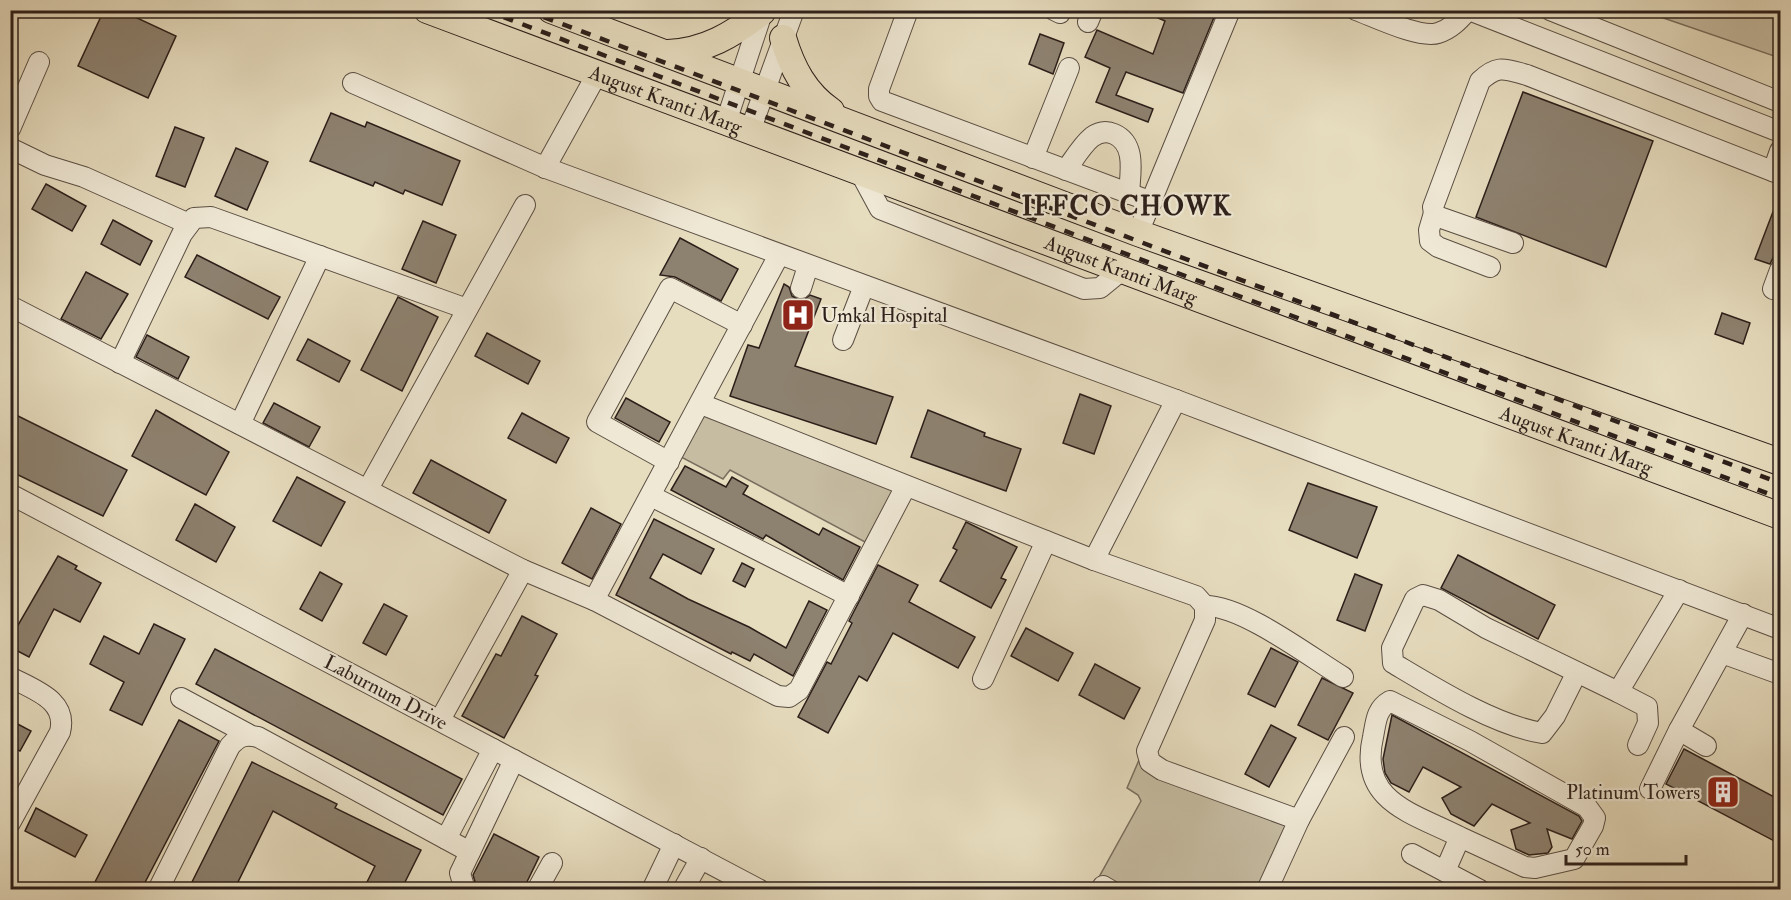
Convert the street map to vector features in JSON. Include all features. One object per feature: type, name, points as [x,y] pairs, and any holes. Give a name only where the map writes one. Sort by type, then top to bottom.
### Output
[{"type":"main road","name":"August Kranti Marg","points":[[427,10],[1780,516]]},
{"type":"main road","name":"August Kranti Marg","points":[[551,10],[1138,233],[1780,462]]},
{"type":"main road","points":[[664,54],[706,47],[734,34],[763,11]]},
{"type":"main road","points":[[783,38],[790,61],[802,84],[822,105],[856,126]]},
{"type":"street","points":[[750,131],[794,10]]},
{"type":"street","points":[[856,126],[879,96],[908,10]]},
{"type":"street","points":[[1138,233],[1230,10]]},
{"type":"street","points":[[1356,10],[1417,32],[1436,34],[1452,27],[1469,10],[1780,132]]},
{"type":"street","points":[[1550,10],[1780,102]]},
{"type":"street","points":[[726,122],[763,11]]},
{"type":"street","points":[[10,129],[39,62]]},
{"type":"street","points":[[1033,158],[1069,68]]},
{"type":"street","points":[[1490,267],[1438,247],[1430,241],[1429,230],[1434,213],[1433,207],[1480,81],[1491,71],[1503,68],[1777,172],[1780,151]]},
{"type":"street","points":[[545,168],[597,74]]},
{"type":"street","points":[[353,82],[545,168],[1176,400],[1780,628]]},
{"type":"street","points":[[879,96],[890,105],[1152,202]]},
{"type":"street","points":[[1066,170],[1094,135],[1107,131],[1118,136],[1126,144],[1131,159],[1129,194]]},
{"type":"street","points":[[10,148],[45,165],[84,177],[189,224]]},
{"type":"street","points":[[368,489],[525,206]]},
{"type":"street","points":[[1434,213],[1512,243]]},
{"type":"street","points":[[120,363],[182,234],[194,218],[211,217],[467,309]]},
{"type":"street","points":[[594,600],[779,255]]},
{"type":"street","points":[[240,424],[320,256]]},
{"type":"street","points":[[801,288],[808,266]]},
{"type":"street","points":[[1773,289],[1780,270]]},
{"type":"street","points":[[843,340],[864,286]]},
{"type":"street","points":[[669,462],[597,422],[670,288],[742,325]]},
{"type":"street","points":[[10,306],[523,570],[594,600],[778,696],[789,697],[799,690],[906,486]]},
{"type":"street","points":[[1094,560],[1176,400]]},
{"type":"street","points":[[701,404],[1094,560],[1196,596],[1205,606],[1205,620],[1147,751],[1150,762],[1162,770],[1299,820]]},
{"type":"street","name":"Laburnum Drive","points":[[10,494],[760,890]]},
{"type":"street","points":[[651,496],[849,596]]},
{"type":"street","points":[[983,679],[1046,541]]},
{"type":"street","points":[[440,720],[523,570]]},
{"type":"street","points":[[1618,692],[1679,590]]},
{"type":"street","points":[[1577,672],[1555,716],[1542,733],[1525,730],[1440,691],[1393,663],[1392,648],[1415,599],[1423,595],[1439,600],[1486,628],[1577,672],[1618,692],[1647,707],[1648,723],[1638,745]]},
{"type":"street","points":[[1205,606],[1218,606],[1239,614],[1343,677]]},
{"type":"street","points":[[1650,789],[1679,730],[1743,614]]},
{"type":"street","points":[[1722,653],[1780,674]]},
{"type":"street","points":[[10,677],[52,701],[60,710],[63,720],[60,732],[10,823]]},
{"type":"street","points":[[181,698],[470,852]]},
{"type":"street","points":[[1390,701],[1399,703],[1440,725],[1587,807],[1595,818],[1593,826],[1574,859],[1535,868],[1525,867],[1460,837],[1394,803],[1378,789],[1371,773],[1370,748],[1378,712],[1390,701]]},
{"type":"street","points":[[1679,730],[1706,746]]},
{"type":"street","points":[[158,890],[230,746],[238,738],[248,734]]},
{"type":"street","points":[[1267,890],[1299,820],[1344,737]]},
{"type":"street","points":[[446,839],[493,749]]},
{"type":"street","points":[[465,890],[460,873],[514,760]]},
{"type":"street","points":[[1445,871],[1460,837]]},
{"type":"street","points":[[652,890],[674,844]]},
{"type":"street","points":[[1412,854],[1480,890]]},
{"type":"street","points":[[683,890],[701,858]]},
{"type":"street","points":[[537,890],[552,863]]},
{"type":"shaded area","points":[[1643,11],[1780,11],[1780,58]]},
{"type":"shaded area","points":[[705,414],[894,489],[865,542],[730,470],[723,479],[681,457]]},
{"type":"shaded area","points":[[1139,760],[1145,767],[1292,824],[1261,889],[1121,889],[1098,879],[1141,801],[1138,795],[1127,788]]},
{"type":"building","points":[[104,10],[120,10],[176,36],[148,98],[78,66]]},
{"type":"building","points":[[1140,10],[1217,10],[1183,93],[1126,72],[1116,95],[1153,109],[1148,122],[1096,102],[1110,68],[1085,57],[1097,30],[1153,54],[1165,21]]},
{"type":"building","points":[[1040,34],[1064,43],[1053,74],[1029,64]]},
{"type":"building","points":[[1523,92],[1653,141],[1606,267],[1476,217]]},
{"type":"building","points":[[331,113],[365,127],[367,122],[460,161],[442,205],[405,190],[403,194],[375,182],[373,186],[310,161]]},
{"type":"building","points":[[175,127],[204,138],[185,187],[156,176]]},
{"type":"building","points":[[236,148],[268,162],[247,210],[215,196]]},
{"type":"building","points":[[46,184],[86,206],[72,231],[32,209]]},
{"type":"building","points":[[1779,196],[1780,243],[1770,264],[1755,259]]},
{"type":"building","points":[[113,220],[152,241],[140,265],[101,244]]},
{"type":"building","points":[[423,221],[456,235],[436,283],[402,269]]},
{"type":"building","points":[[680,238],[738,269],[721,301],[675,277],[660,275]]},
{"type":"building","points":[[197,255],[280,297],[268,319],[185,277]]},
{"type":"building","points":[[86,272],[128,294],[101,339],[61,319]]},
{"type":"building","points":[[784,284],[789,287],[792,296],[797,299],[804,300],[810,295],[821,299],[795,366],[893,397],[876,444],[730,396],[748,345],[759,348]]},
{"type":"building","points":[[398,297],[438,317],[402,391],[361,370]]},
{"type":"building","points":[[1722,313],[1750,323],[1743,344],[1715,334]]},
{"type":"building","points":[[487,333],[540,361],[528,384],[475,356]]},
{"type":"building","points":[[147,335],[189,357],[178,379],[136,357]]},
{"type":"building","points":[[308,339],[350,361],[339,382],[297,360]]},
{"type":"building","points":[[1080,394],[1111,406],[1094,454],[1063,443]]},
{"type":"building","points":[[626,398],[670,422],[659,442],[615,418]]},
{"type":"building","points":[[274,403],[320,427],[309,447],[263,423]]},
{"type":"building","points":[[156,410],[229,452],[206,495],[132,456]]},
{"type":"building","points":[[928,410],[985,433],[984,436],[1021,449],[1006,491],[911,457]]},
{"type":"building","points":[[522,413],[569,438],[556,463],[508,438]]},
{"type":"building","points":[[16,415],[127,470],[103,516],[10,471],[10,426]]},
{"type":"building","points":[[431,460],[506,500],[489,533],[413,493]]},
{"type":"building","points":[[685,466],[726,487],[732,477],[748,486],[743,494],[819,535],[823,528],[860,547],[843,580],[766,535],[763,539],[671,490]]},
{"type":"building","points":[[297,477],[345,502],[321,546],[273,521]]},
{"type":"building","points":[[1308,483],[1377,507],[1357,558],[1289,530]]},
{"type":"building","points":[[195,504],[235,527],[216,562],[176,540]]},
{"type":"building","points":[[591,508],[621,524],[592,579],[562,563]]},
{"type":"building","points":[[654,519],[714,549],[701,574],[663,554],[650,578],[688,599],[749,627],[786,648],[809,601],[827,610],[793,676],[754,654],[750,661],[732,652],[731,654],[616,595]]},
{"type":"building","points":[[966,522],[1017,547],[1001,578],[1006,580],[991,608],[940,581],[957,550],[953,548]]},
{"type":"building","points":[[1458,555],[1555,605],[1538,639],[1441,588]]},
{"type":"building","points":[[58,556],[77,566],[75,569],[101,583],[80,622],[54,609],[29,657],[10,647],[10,639]]},
{"type":"building","points":[[742,563],[754,569],[745,587],[733,581]]},
{"type":"building","points":[[878,565],[918,585],[909,602],[975,637],[958,668],[893,633],[867,681],[859,676],[828,733],[798,717],[827,662],[831,664],[852,623],[849,621]]},
{"type":"building","points":[[320,572],[342,584],[322,621],[300,609]]},
{"type":"building","points":[[1355,574],[1382,585],[1365,631],[1337,620]]},
{"type":"building","points":[[384,604],[407,616],[386,655],[363,643]]},
{"type":"building","points":[[522,616],[557,634],[535,675],[538,676],[504,738],[462,716],[496,654],[501,656]]},
{"type":"building","points":[[154,624],[185,639],[142,725],[110,710],[124,682],[90,664],[104,636],[139,654]]},
{"type":"building","points":[[1026,628],[1073,653],[1058,681],[1011,656]]},
{"type":"building","points":[[1271,648],[1298,662],[1275,707],[1248,694]]},
{"type":"building","points":[[215,649],[462,779],[443,815],[196,684]]},
{"type":"building","points":[[1095,664],[1140,688],[1124,719],[1079,695]]},
{"type":"building","points":[[1322,678],[1353,693],[1328,740],[1298,725]]},
{"type":"building","points":[[1392,715],[1579,816],[1582,821],[1572,839],[1547,829],[1552,847],[1548,853],[1529,855],[1516,849],[1511,830],[1530,823],[1492,804],[1474,826],[1451,814],[1442,798],[1461,787],[1423,767],[1409,792],[1391,783],[1385,773],[1383,759]]},
{"type":"building","points":[[10,720],[31,731],[20,751],[10,746]]},
{"type":"building","points":[[179,720],[219,741],[141,890],[110,890],[95,882]]},
{"type":"building","points":[[1271,725],[1296,738],[1269,787],[1245,774]]},
{"type":"building","name":"Platinum Towers","points":[[1684,749],[1780,800],[1780,844],[1666,784]]},
{"type":"building","points":[[252,762],[337,804],[335,808],[421,850],[401,890],[363,890],[375,866],[273,811],[234,890],[188,890]]},
{"type":"building","points":[[36,808],[87,835],[75,857],[25,831]]},
{"type":"building","points":[[494,834],[539,857],[523,890],[477,888],[473,875]]},
{"type":"railway","points":[[485,10],[1081,237],[1780,498]]},
{"type":"railway","points":[[525,10],[1780,483]]},
{"type":"place","name":"Umkal Hospital","points":[[798,315]]},
{"type":"place","name":"Platinum Towers","points":[[1723,792]]},
{"type":"district","name":"IFFCO CHOWK","points":[[1127,206]]}]
